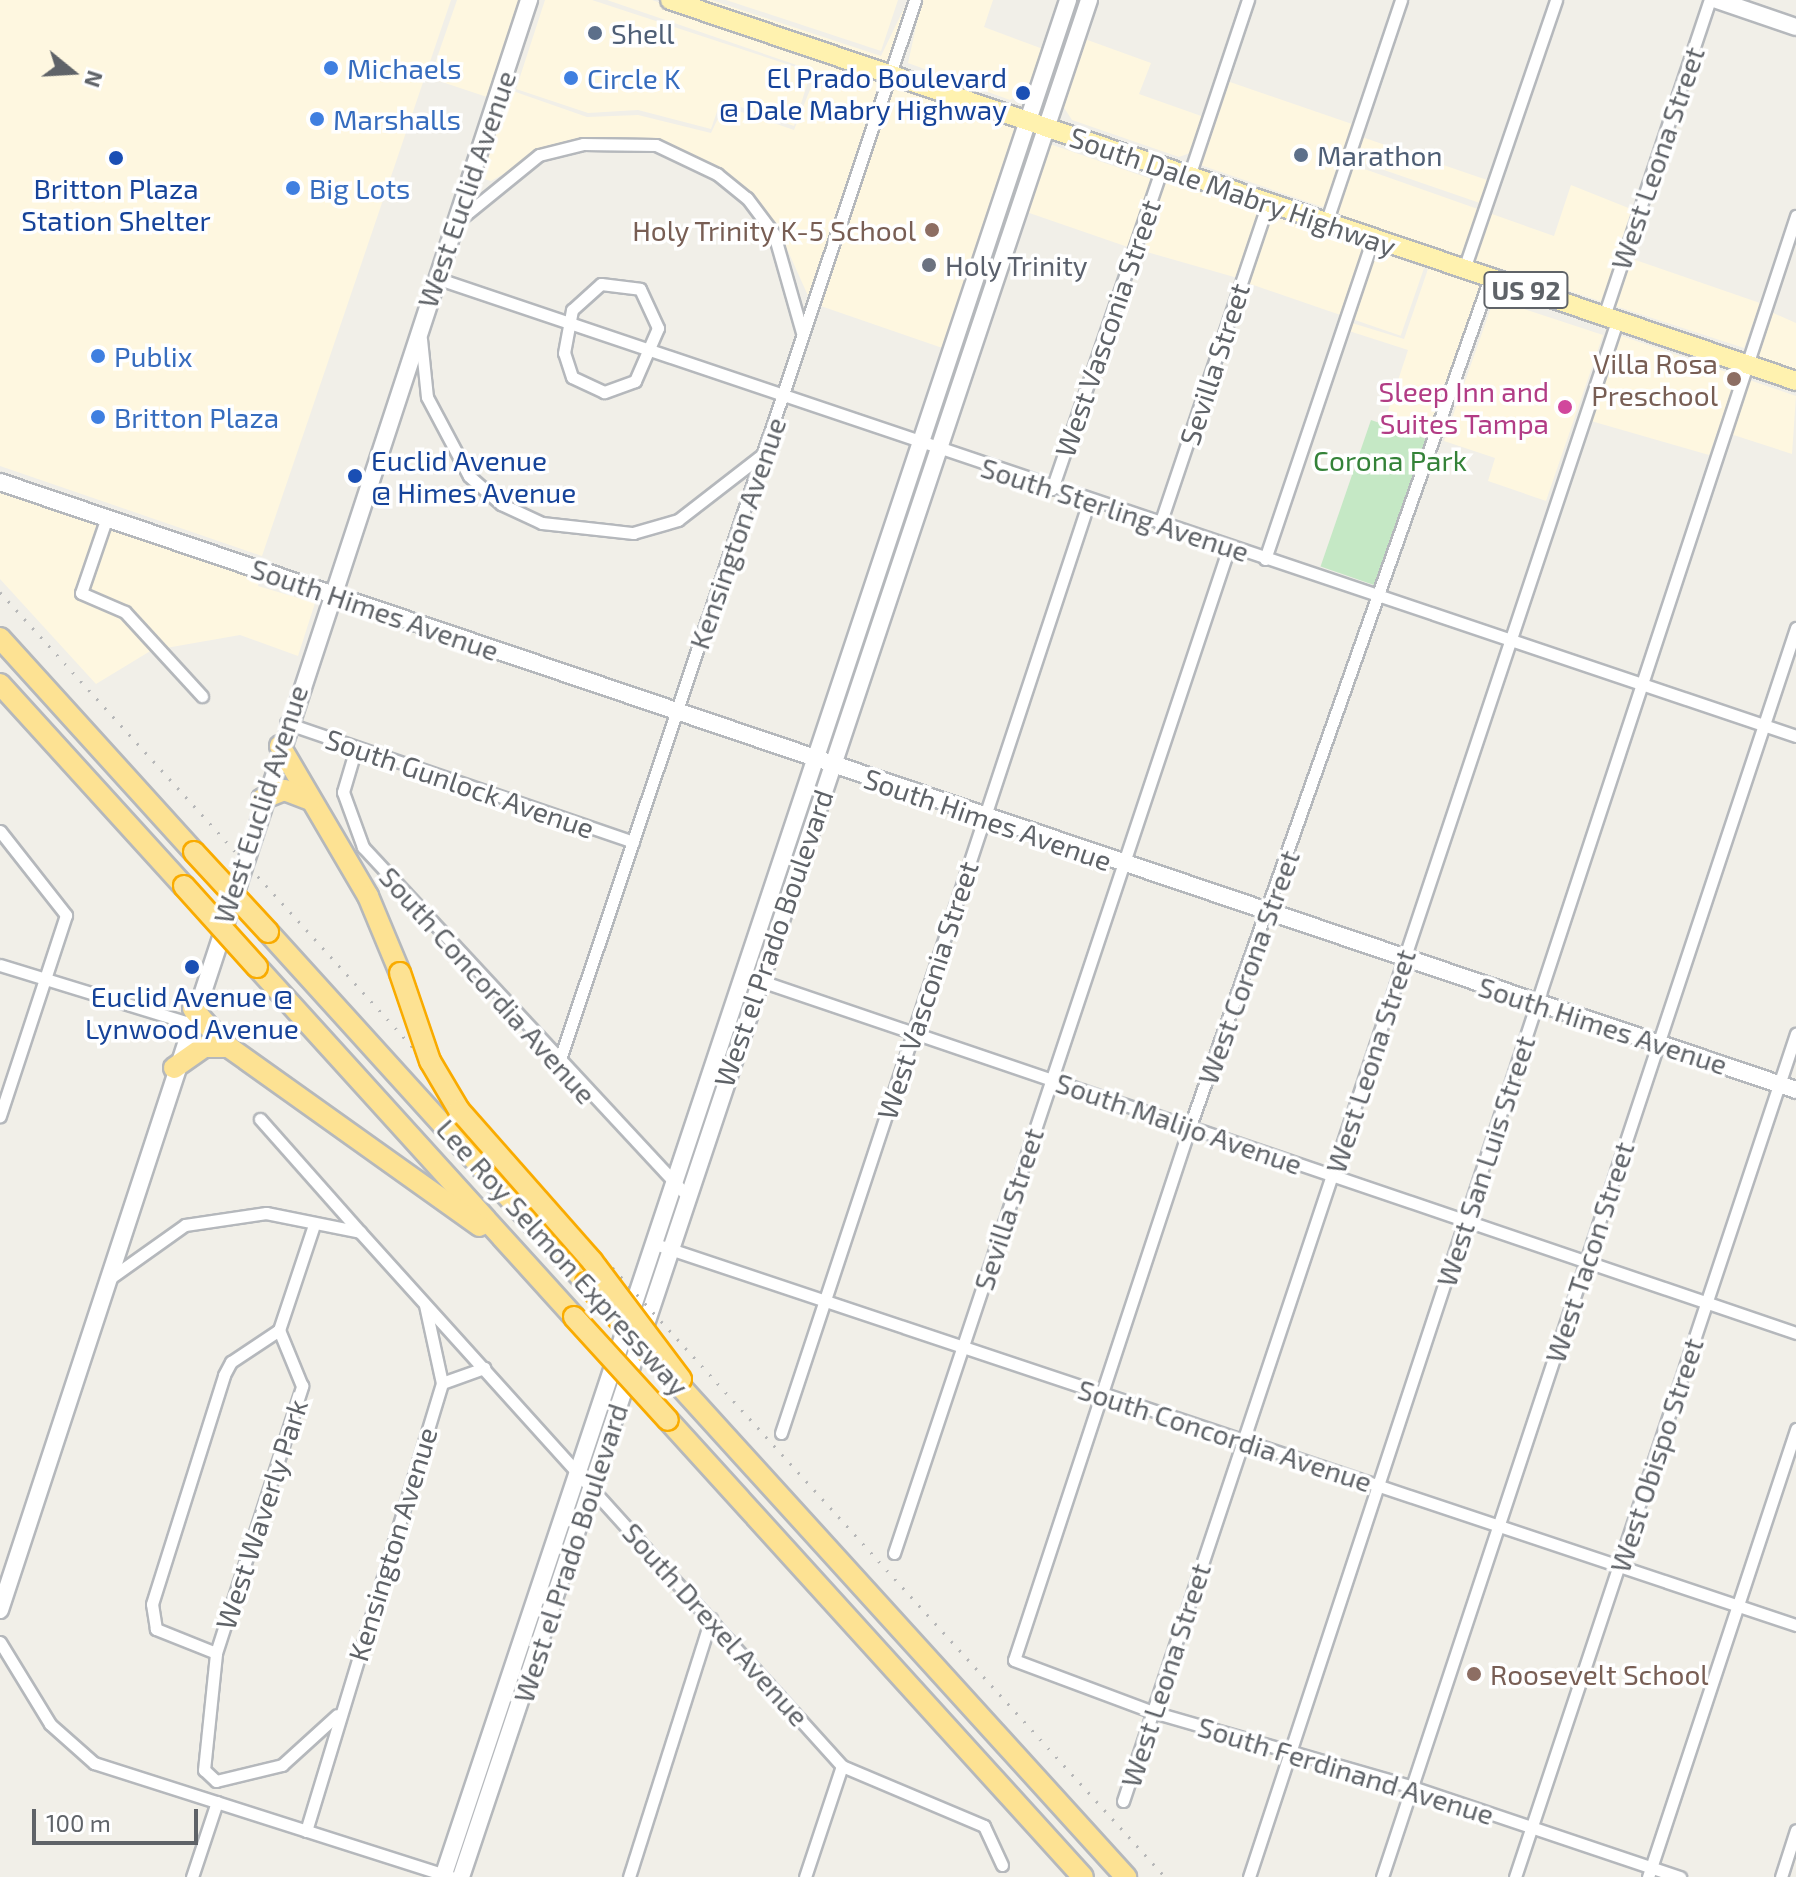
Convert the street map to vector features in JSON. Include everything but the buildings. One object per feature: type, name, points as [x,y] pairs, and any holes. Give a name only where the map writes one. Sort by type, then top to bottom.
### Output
[{"type":"highway","name":"Lee Roy Selmon Expressway","points":[[0,638],[1126,1877]]},
{"type":"highway","name":"Lee Roy Selmon Expressway","points":[[0,684],[1083,1877]]},
{"type":"highway","points":[[280,746],[368,896],[400,973],[430,1061],[459,1110],[606,1277],[683,1386]]},
{"type":"highway","points":[[262,799],[284,790],[310,800]]},
{"type":"highway","points":[[191,1016],[229,1047],[517,1254]]},
{"type":"highway","points":[[174,1068],[204,1047],[229,1047]]},
{"type":"main road","name":"South Dale Mabry Highway","points":[[670,0],[1796,381]]},
{"type":"street","name":"West Euclid Avenue","points":[[0,1610],[286,723],[529,0]]},
{"type":"street","name":"Kensington Avenue","points":[[558,1065],[915,0]]},
{"type":"street","name":"West el Prado Boulevard","points":[[450,1876],[520,1677],[593,1484],[663,1246],[751,977],[874,611],[937,450],[1027,120],[1068,0]]},
{"type":"street","name":"West el Prado Boulevard","points":[[874,611],[920,445],[1047,127],[1089,0]]},
{"type":"street","name":"West Vasconia Street","points":[[1189,176],[1248,0]]},
{"type":"street","points":[[1326,223],[1401,0]]},
{"type":"street","points":[[1464,269],[1556,0]]},
{"type":"street","name":"West Leona Street","points":[[1123,1801],[1509,642],[1710,0]]},
{"type":"street","points":[[1717,0],[1796,27]]},
{"type":"street","points":[[454,226],[539,155],[583,144],[656,145],[717,174],[747,198],[774,234],[803,336]]},
{"type":"street","name":"West Vasconia Street","points":[[1052,489],[1162,167]]},
{"type":"street","name":"Sevilla Street","points":[[1160,524],[1268,203]]},
{"type":"street","name":"West San Luis Street","points":[[1249,1877],[1796,216]]},
{"type":"street","points":[[1265,559],[1373,239]]},
{"type":"street","name":"South Sterling Avenue","points":[[436,278],[920,445],[1796,736]]},
{"type":"street","name":"West Corona Street","points":[[1014,1660],[1190,1126],[1382,599],[1490,278]]},
{"type":"street","points":[[633,285],[655,308],[653,352],[620,390],[582,386],[564,353],[568,323],[591,288],[633,285]]},
{"type":"street","points":[[420,325],[427,397],[469,476],[501,504],[542,523],[633,533],[678,520],[764,453]]},
{"type":"street","name":"South Himes Avenue","points":[[0,482],[1796,1090]]},
{"type":"street","name":"West Vasconia Street","points":[[781,1433],[1089,501]]},
{"type":"street","points":[[107,517],[81,593],[125,612],[202,696]]},
{"type":"street","name":"Sevilla Street","points":[[894,1553],[1229,547]]},
{"type":"street","name":"West Tacon Street","points":[[1382,1877],[1796,628]]},
{"type":"street","name":"South Gunlock Avenue","points":[[286,723],[633,842]]},
{"type":"street","name":"South Concordia Avenue","points":[[356,748],[343,792],[363,847],[558,1065],[680,1192]]},
{"type":"street","points":[[0,831],[64,903],[45,979],[0,1116]]},
{"type":"street","points":[[0,965],[191,1016]]},
{"type":"street","name":"South Malijo Avenue","points":[[751,977],[1796,1333]]},
{"type":"street","name":"West Obispo Street","points":[[1515,1877],[1796,1034]]},
{"type":"street","points":[[260,1119],[360,1232]]},
{"type":"street","points":[[105,1282],[185,1225],[266,1213],[313,1228],[360,1232]]},
{"type":"street","points":[[216,1653],[156,1629],[152,1604],[224,1375],[231,1362],[279,1330],[313,1228]]},
{"type":"street","name":"South Drexel Avenue","points":[[360,1232],[593,1484],[842,1766],[984,1826],[1002,1865]]},
{"type":"street","name":"West el Prado Boulevard","points":[[520,1677],[579,1470],[663,1246]]},
{"type":"street","name":"South Concordia Avenue","points":[[663,1246],[1243,1443],[1796,1625]]},
{"type":"street","name":"Kensington Avenue","points":[[306,1831],[442,1383],[424,1300]]},
{"type":"street","name":"West Waverly Park","points":[[216,1781],[204,1770],[216,1653],[302,1386],[279,1330]]},
{"type":"street","points":[[442,1383],[484,1368]]},
{"type":"street","points":[[1650,1872],[1796,1429]]},
{"type":"street","points":[[629,1877],[711,1619]]},
{"type":"street","points":[[0,1642],[50,1724],[94,1763],[450,1876]]},
{"type":"street","name":"South Ferdinand Avenue","points":[[1014,1660],[1153,1712],[1412,1787],[1532,1827],[1650,1872],[1680,1877]]},
{"type":"street","name":"Kensington Avenue","points":[[216,1781],[282,1765],[323,1734],[343,1706]]},
{"type":"street","points":[[805,1877],[842,1766]]},
{"type":"street","points":[[192,1877],[216,1781]]},
{"type":"street","points":[[1781,1877],[1796,1830]]},
{"type":"shaded area","points":[[0,0],[451,0],[262,556],[0,466]]},
{"type":"shaded area","points":[[457,0],[522,0],[490,98],[430,78]]},
{"type":"shaded area","points":[[536,0],[510,90],[587,117],[638,115],[711,133],[724,106],[794,130],[817,72],[607,0],[652,0],[883,77],[809,298],[779,231],[751,194],[720,169],[659,140],[560,143],[491,181],[477,177]]},
{"type":"shaded area","points":[[545,0],[592,0],[811,72],[794,126],[721,100],[711,129],[638,110],[588,113],[516,89]]},
{"type":"shaded area","points":[[688,0],[711,0],[881,56],[908,0],[886,66]]},
{"type":"shaded area","points":[[726,0],[898,0],[881,51]]},
{"type":"shaded area","points":[[922,0],[993,0],[984,27],[1043,49],[1029,89],[1010,100],[908,63]]},
{"type":"shaded area","points":[[1082,38],[1151,63],[1139,94],[1204,117],[1190,153],[1179,157],[1072,120],[1061,103]]},
{"type":"shaded area","points":[[895,81],[1019,124],[942,348],[818,305]]},
{"type":"shaded area","points":[[1227,81],[1353,124],[1324,208],[1198,164]]},
{"type":"shaded area","points":[[1362,137],[1488,180],[1480,203],[1354,160]]},
{"type":"shaded area","points":[[1047,143],[1152,179],[1129,247],[1024,211]]},
{"type":"shaded area","points":[[1353,165],[1554,236],[1571,185],[1636,211],[1621,255],[1760,303],[1744,348],[1343,217],[1338,212]]},
{"type":"shaded area","points":[[1164,182],[1259,209],[1239,278],[1144,251]]},
{"type":"shaded area","points":[[1271,215],[1424,268],[1401,336],[1248,283]]},
{"type":"shaded area","points":[[1429,266],[1482,281],[1430,436],[1385,420],[1408,350],[1349,331],[1352,323],[1404,339]]},
{"type":"shaded area","points":[[1494,299],[1603,335],[1546,501],[1488,481],[1495,458],[1444,441]]},
{"type":"shaded area","points":[[1771,312],[1796,323],[1796,375],[1754,361]]},
{"type":"shaded area","points":[[1619,335],[1796,396],[1792,454],[1718,430],[1709,455],[1591,421]]},
{"type":"shaded area","points":[[0,472],[260,561],[266,559],[264,564]]},
{"type":"shaded area","points":[[0,488],[99,521],[75,591],[121,617],[152,650],[96,684],[0,579]]},
{"type":"shaded area","points":[[111,525],[261,575],[258,586],[315,603],[298,656],[240,635],[166,648],[130,609],[89,590]]},
{"type":"green space","name":"Corona Park","points":[[1371,420],[1429,440],[1378,586],[1321,567]]},
{"type":"railway","points":[[0,592],[1165,1877]]},
{"type":"place","name":"Shell","points":[[595,33]]},
{"type":"place","name":"Michaels","points":[[331,68]]},
{"type":"place","name":"Circle K","points":[[571,78]]},
{"type":"place","name":"El Prado Boulevard @ Dale Mabry Highway","points":[[1023,93]]},
{"type":"place","name":"Marshalls","points":[[317,119]]},
{"type":"place","name":"Marathon","points":[[1301,155]]},
{"type":"place","name":"Britton Plaza Station Shelter","points":[[116,158]]},
{"type":"place","name":"Big Lots","points":[[293,188]]},
{"type":"place","name":"Holy Trinity K-5 School","points":[[932,230]]},
{"type":"place","name":"Holy Trinity","points":[[929,265]]},
{"type":"place","name":"Publix","points":[[98,356]]},
{"type":"place","name":"Villa Rosa Preschool","points":[[1734,379]]},
{"type":"place","name":"Sleep Inn and Suites Tampa","points":[[1565,407]]},
{"type":"place","name":"Britton Plaza","points":[[98,417]]},
{"type":"place","name":"Euclid Avenue @ Himes Avenue","points":[[355,476]]},
{"type":"place","name":"Euclid Avenue @ Lynwood Avenue","points":[[192,967]]},
{"type":"place","name":"Roosevelt School","points":[[1474,1674]]}]
